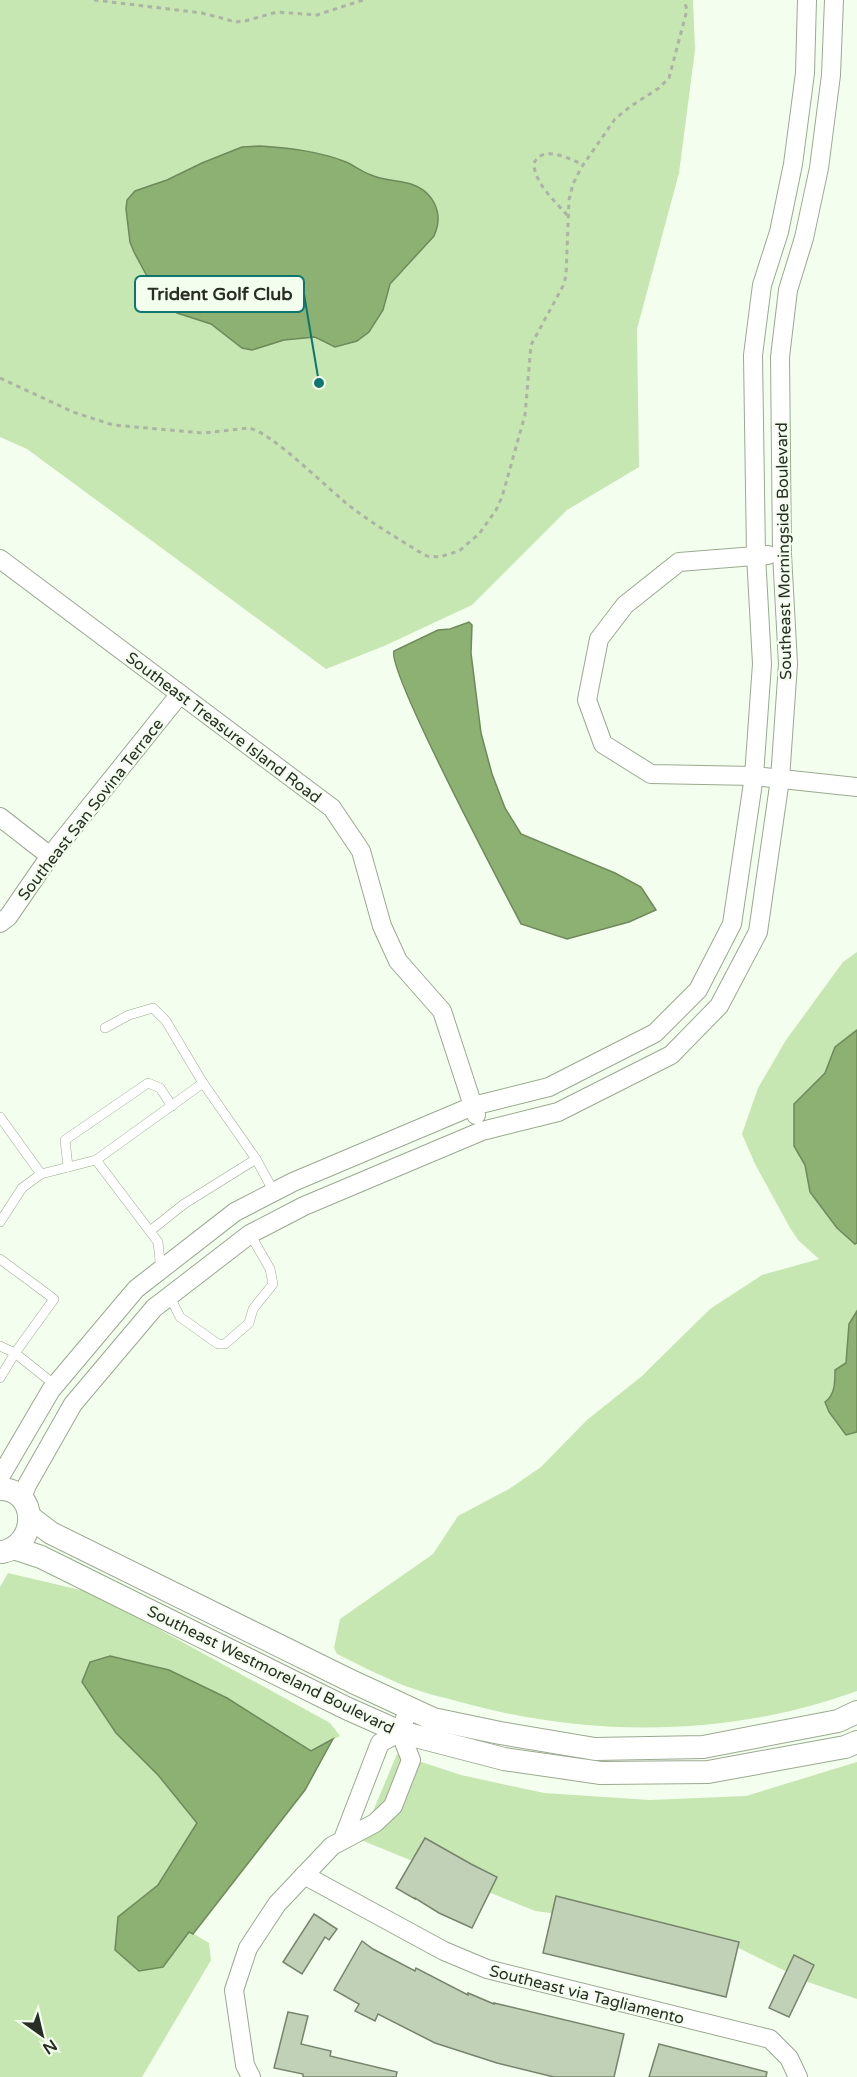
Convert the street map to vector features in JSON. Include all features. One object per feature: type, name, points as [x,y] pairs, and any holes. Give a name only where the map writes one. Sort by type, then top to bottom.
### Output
[{"type":"street","name":"Southeast Morningside Boulevard","points":[[0,1477],[55,1385],[136,1289],[235,1212],[293,1182],[474,1106],[549,1087],[655,1034],[698,990],[732,924],[754,776],[762,664],[756,555],[753,355],[762,285],[779,232],[793,164],[805,73],[807,0]]},
{"type":"street","name":"Southeast Morningside Boulevard","points":[[26,1508],[27,1485],[77,1400],[154,1308],[249,1234],[304,1206],[482,1131],[558,1112],[671,1055],[719,1006],[758,932],[780,779],[788,664],[782,554],[780,357],[788,290],[804,238],[819,168],[831,75],[834,0]]},
{"type":"street","points":[[793,164],[819,168]]},
{"type":"street","points":[[753,355],[780,357]]},
{"type":"street","points":[[782,554],[679,562],[625,604],[599,639],[586,700],[603,744],[651,774],[754,776],[857,787]]},
{"type":"street","name":"Southeast Treasure Island Road","points":[[0,559],[332,808],[361,851],[382,927],[398,961],[442,1011],[482,1131]]},
{"type":"street","name":"Southeast San Sovina Terrace","points":[[0,923],[8,917],[50,856],[180,694]]},
{"type":"street","points":[[0,817],[50,856]]},
{"type":"street","points":[[655,1034],[671,1055]]},
{"type":"street","points":[[274,1192],[284,1216]]},
{"type":"street","points":[[161,1270],[170,1297]]},
{"type":"street","points":[[55,1385],[77,1400]]},
{"type":"street","name":"Southeast Westmoreland Boulevard","points":[[0,1489],[14,1492],[26,1508],[51,1533],[433,1719],[595,1749],[703,1747],[838,1721],[857,1712]]},
{"type":"street","points":[[5,1555],[24,1539],[28,1531],[26,1508]]},
{"type":"street","name":"Southeast Westmoreland Boulevard","points":[[5,1555],[41,1557],[346,1708],[400,1732],[504,1759],[602,1773],[708,1772],[845,1748],[857,1742]]},
{"type":"street","points":[[343,1839],[380,1743],[400,1732],[409,1708]]},
{"type":"street","points":[[251,2077],[245,2065],[234,1990],[248,1948],[276,1904],[332,1846],[375,1823],[393,1806],[411,1760],[400,1732]]},
{"type":"street","name":"Southeast via Tagliamento","points":[[304,1875],[444,1951],[487,1970],[770,2039],[789,2058],[798,2077]]},
{"type":"lane","points":[[105,1028],[129,1015],[153,1008],[166,1021],[203,1083],[256,1159],[274,1192]]},
{"type":"lane","points":[[68,1167],[65,1140],[148,1083],[160,1088],[172,1106]]},
{"type":"lane","points":[[0,1222],[22,1188],[41,1174],[96,1160],[203,1083]]},
{"type":"lane","points":[[0,1117],[41,1174]]},
{"type":"lane","points":[[150,1231],[184,1204],[256,1159]]},
{"type":"lane","points":[[96,1160],[158,1242],[161,1270]]},
{"type":"lane","points":[[170,1297],[180,1317],[218,1344],[225,1344],[249,1323],[253,1309],[273,1284],[270,1269],[249,1234]]},
{"type":"lane","points":[[0,1259],[54,1299],[0,1378]]},
{"type":"lane","points":[[0,1346],[15,1353],[55,1385]]},
{"type":"path","points":[[94,0],[202,13],[236,22],[272,12],[318,15],[363,0]]},
{"type":"path","points":[[0,378],[73,412],[113,425],[202,433],[244,428],[255,429],[280,446],[339,498],[367,519],[427,556],[451,555],[466,547],[493,516],[502,496],[525,415],[531,345],[565,281],[569,200],[573,184],[620,114],[659,88],[669,78],[687,10],[684,0]]},
{"type":"path","points":[[569,216],[541,182],[534,163],[539,156],[548,153],[584,165]]},
{"type":"shaded area","points":[[0,0],[693,0],[695,50],[679,173],[637,329],[639,467],[567,510],[472,605],[384,646],[326,669],[27,449],[0,437]]},
{"type":"shaded area","points":[[260,146],[336,158],[375,177],[416,186],[423,190],[434,203],[438,218],[434,236],[390,284],[383,310],[369,332],[357,341],[335,347],[315,337],[284,340],[252,350],[242,348],[211,324],[177,313],[161,302],[134,252],[130,242],[126,209],[127,200],[135,191],[167,180],[242,147]]},
{"type":"shaded area","points":[[469,622],[472,625],[471,653],[481,733],[492,774],[505,808],[521,834],[615,873],[641,887],[656,910],[629,922],[567,939],[521,924],[426,737],[396,667],[394,651],[438,630],[450,629]]},
{"type":"shaded area","points":[[857,952],[857,1030],[835,1047],[825,1073],[794,1104],[794,1146],[805,1165],[810,1192],[855,1244],[857,1243],[857,1311],[849,1324],[846,1364],[836,1370],[829,1412],[846,1435],[857,1432],[857,1691],[809,1706],[760,1717],[711,1724],[611,1727],[512,1714],[439,1696],[398,1683],[337,1654],[334,1648],[340,1619],[433,1554],[458,1516],[509,1489],[541,1467],[587,1420],[642,1376],[710,1309],[762,1275],[819,1259],[798,1240],[790,1228],[755,1164],[742,1134],[758,1088],[786,1040],[843,962]]},
{"type":"shaded area","points":[[857,1030],[857,1243],[855,1244],[837,1228],[810,1192],[805,1165],[794,1146],[794,1104],[825,1073],[835,1047]]},
{"type":"shaded area","points":[[857,1311],[857,1432],[846,1435],[829,1412],[825,1402],[833,1392],[835,1370],[846,1363],[849,1324]]},
{"type":"shaded area","points":[[8,1573],[93,1593],[330,1723],[340,1736],[311,1751],[90,1663],[82,1682],[116,1733],[158,1775],[197,1823],[158,1885],[118,1917],[163,1967],[189,1931],[209,1943],[211,1960],[142,2077],[0,2077],[0,1587]]},
{"type":"shaded area","points":[[110,1656],[169,1670],[227,1698],[311,1751],[333,1739],[305,1790],[193,1934],[189,1932],[163,1967],[139,1971],[115,1950],[118,1917],[158,1885],[197,1823],[158,1775],[116,1733],[82,1682],[90,1662]]},
{"type":"shaded area","points":[[397,1754],[461,1775],[544,1793],[650,1800],[746,1796],[857,1762],[857,1999],[808,1982],[710,1934],[535,1911],[361,1840]]},
{"type":"building","points":[[425,1838],[497,1877],[472,1928],[439,1913],[396,1888]]},
{"type":"building","points":[[556,1896],[739,1942],[726,1997],[543,1953]]},
{"type":"building","points":[[314,1914],[337,1929],[329,1940],[325,1937],[302,1974],[283,1962]]},
{"type":"building","points":[[362,1941],[415,1971],[416,1968],[468,1995],[468,1993],[494,2004],[624,2034],[614,2077],[554,2077],[497,2063],[435,2043],[378,2014],[375,2021],[355,2011],[359,2004],[334,1990]]},
{"type":"building","points":[[794,1955],[814,1965],[789,2017],[769,2008]]},
{"type":"building","points":[[288,2012],[308,2016],[301,2044],[331,2051],[330,2056],[397,2072],[396,2077],[303,2077],[303,2074],[274,2068]]},
{"type":"building","points":[[659,2044],[767,2072],[766,2077],[649,2077]]},
{"type":"place","name":"Trident Golf Club","points":[[319,383]]}]
